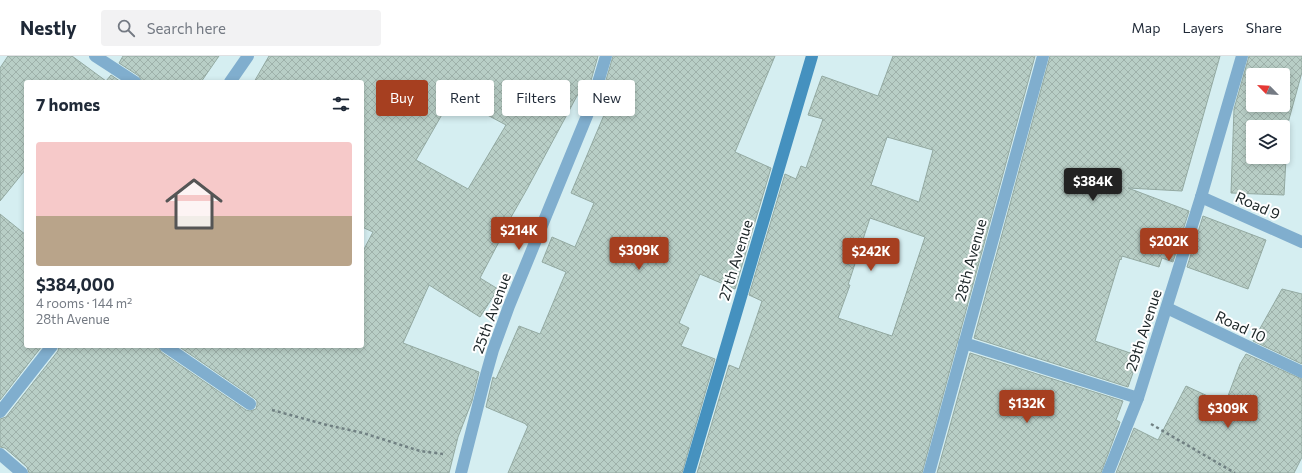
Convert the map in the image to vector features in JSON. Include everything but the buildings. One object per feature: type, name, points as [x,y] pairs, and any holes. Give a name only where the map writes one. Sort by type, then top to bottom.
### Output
[{"type":"street","points":[[95,56],[132,80]]},
{"type":"street","points":[[231,80],[248,56]]},
{"type":"street","name":"25th Avenue","points":[[461,473],[493,350],[509,306],[591,106],[606,56]]},
{"type":"street","name":"27th Avenue","points":[[689,473],[812,56]]},
{"type":"street","name":"28th Avenue","points":[[929,473],[1043,56]]},
{"type":"street","name":"29th Avenue","points":[[1108,473],[1138,398],[1167,308],[1242,56]]},
{"type":"street","name":"Road 9","points":[[1201,197],[1302,242]]},
{"type":"street","name":"Road 10","points":[[1167,308],[1302,372]]},
{"type":"street","points":[[964,343],[1138,398]]},
{"type":"street","points":[[0,412],[50,348]]},
{"type":"street","points":[[168,348],[250,404]]},
{"type":"street","points":[[0,454],[22,473]]},
{"type":"path","points":[[250,404],[327,425],[363,433],[420,451],[464,457]]},
{"type":"path","points":[[1132,413],[1235,473]]}]
